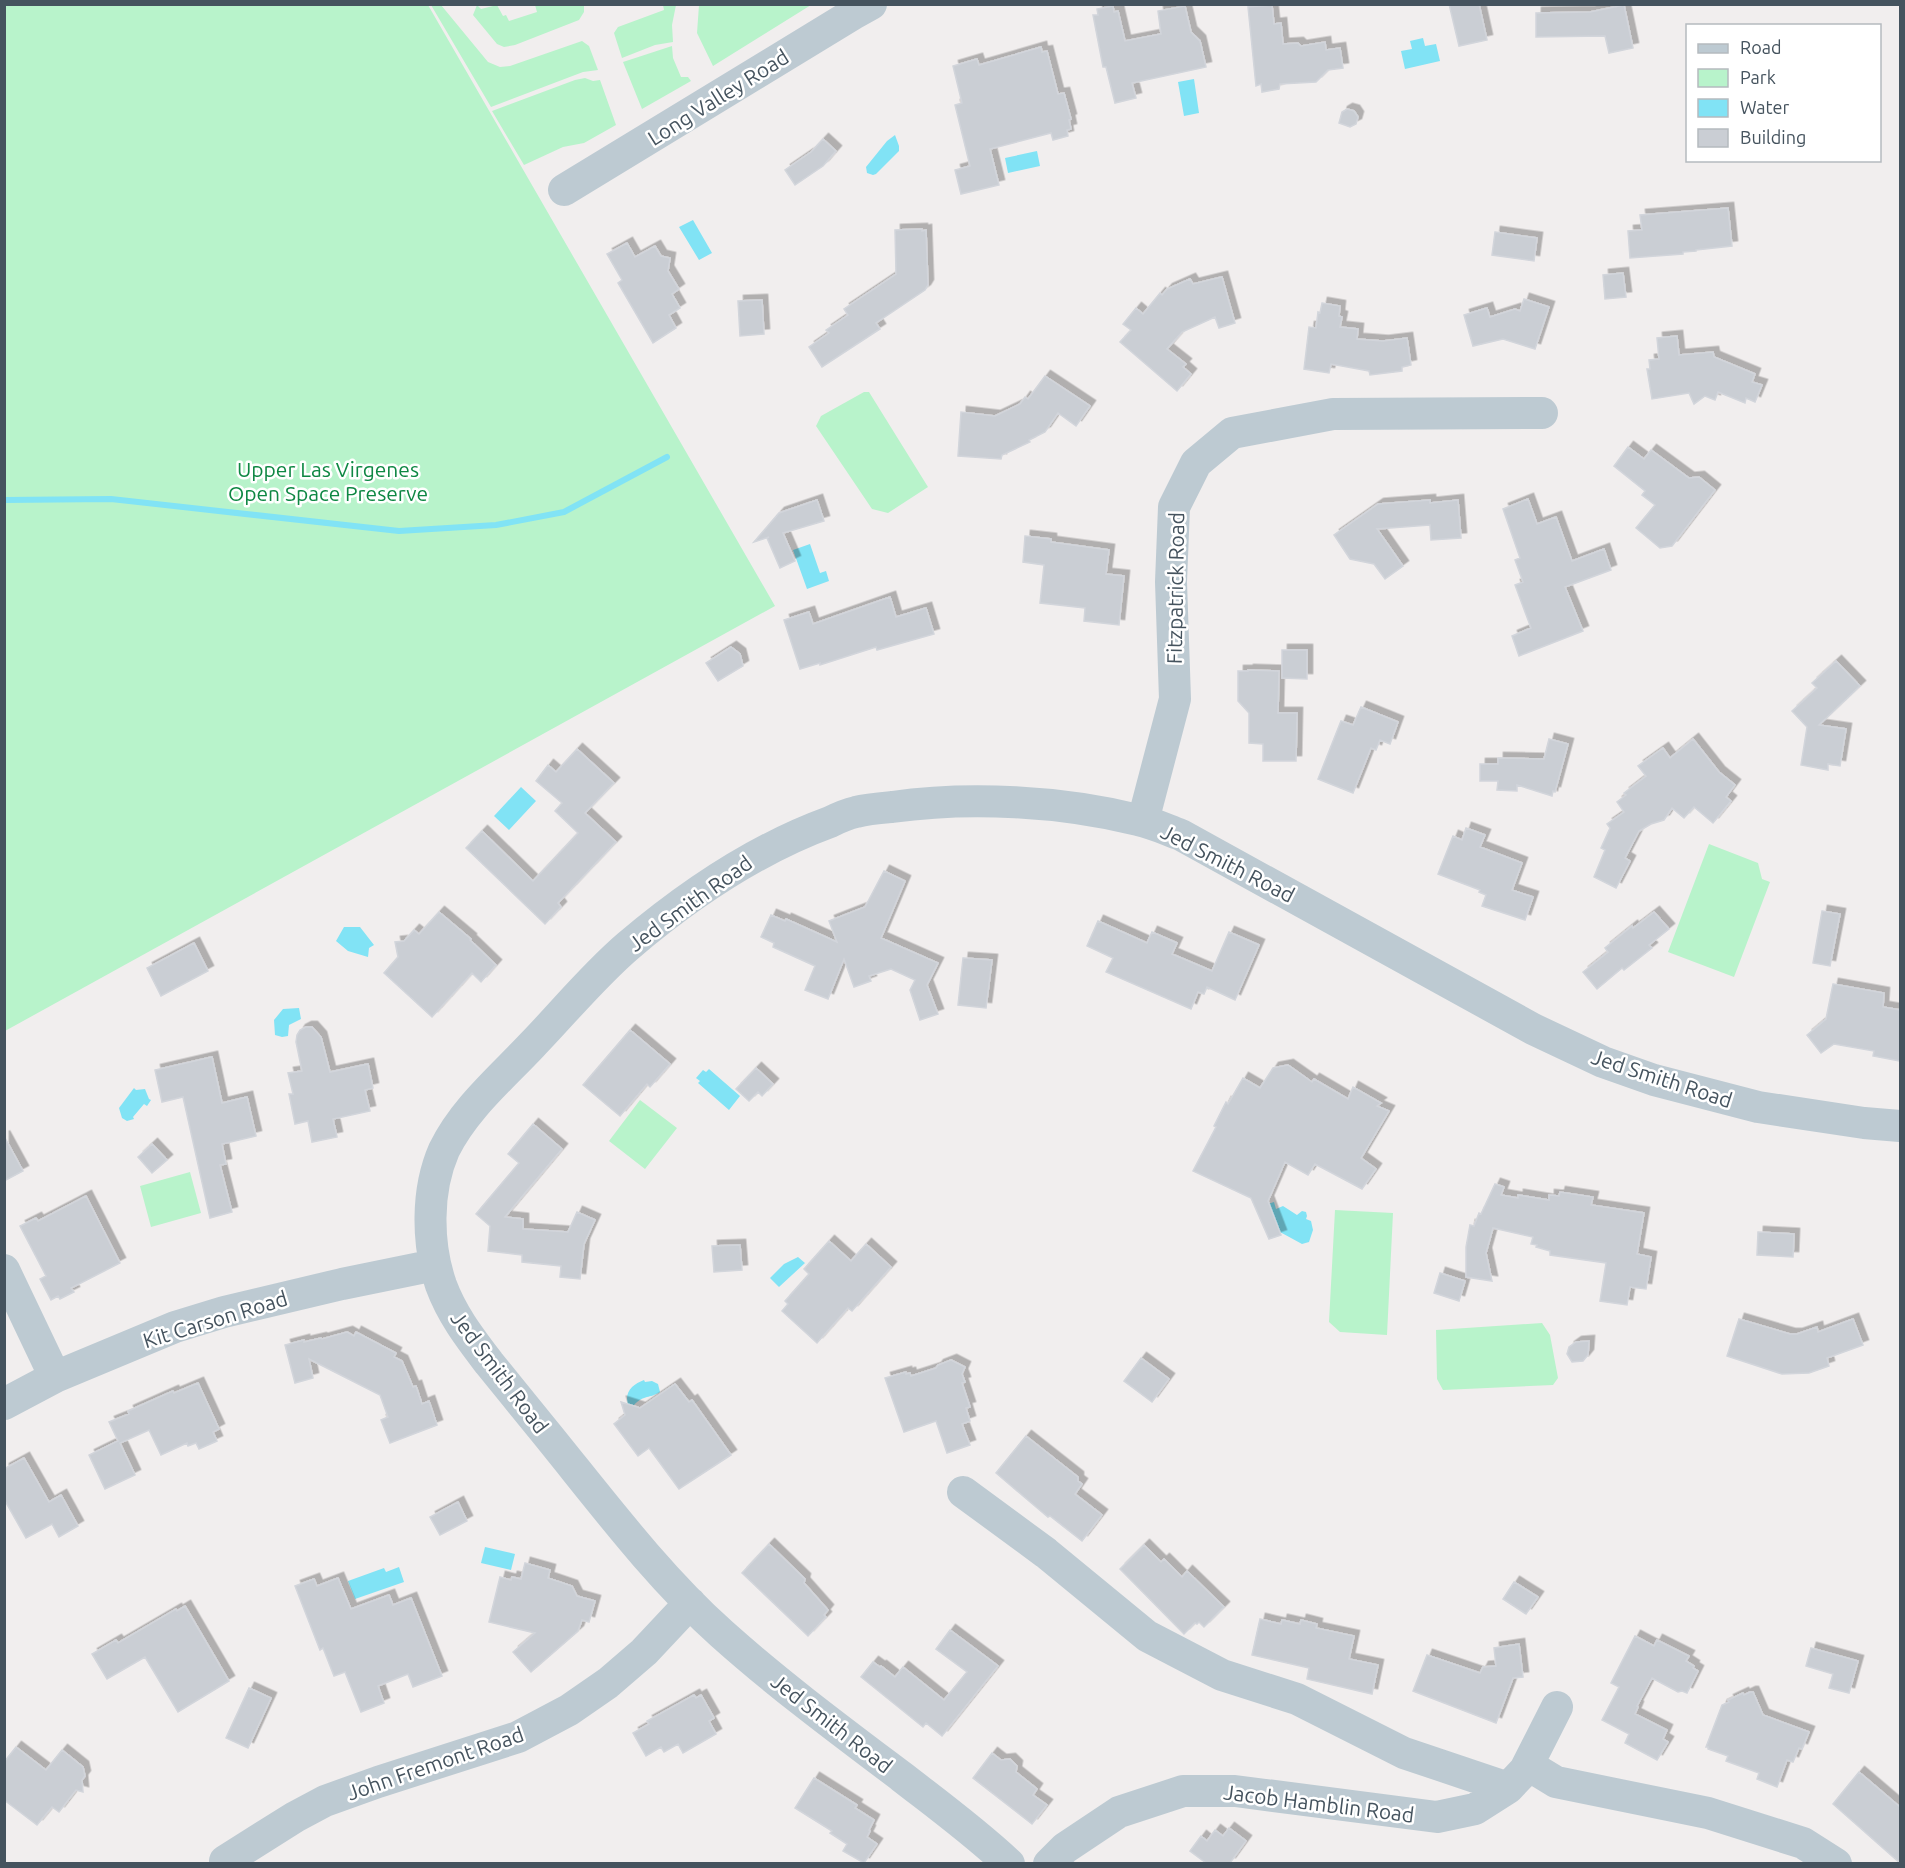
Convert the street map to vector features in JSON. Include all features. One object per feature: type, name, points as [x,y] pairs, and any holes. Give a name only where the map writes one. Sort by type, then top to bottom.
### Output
[{"type":"street","name":"Long Valley Road","points":[[564,190],[872,4]]},
{"type":"street","name":"Fitzpatrick Road","points":[[1143,821],[1175,699],[1171,582],[1174,507],[1196,463],[1232,433],[1333,414],[1542,413]]},
{"type":"street","name":"Jed Smith Road","points":[[1009,1863],[981,1838],[809,1707],[723,1635],[690,1604],[633,1540],[465,1331],[447,1302],[435,1265],[430,1208],[435,1179],[444,1151],[457,1128],[477,1102],[596,976],[628,946],[739,864],[801,832],[857,812],[913,804],[978,800],[1076,808],[1143,821],[1181,835],[1533,1029],[1603,1062],[1654,1080],[1758,1107],[1864,1123],[1900,1126]]},
{"type":"street","name":"Kit Carson Road","points":[[4,1404],[55,1377],[175,1327],[224,1312],[435,1265]]},
{"type":"street","points":[[4,1270],[55,1377]]},
{"type":"street","points":[[963,1492],[1046,1552],[1147,1636],[1222,1675],[1297,1699],[1404,1753],[1708,1813],[1803,1843],[1836,1863]]},
{"type":"street","name":"John Fremont Road","points":[[225,1861],[325,1801],[518,1737],[568,1710],[608,1683],[644,1652],[690,1604]]},
{"type":"street","points":[[1518,1777],[1557,1707]]},
{"type":"street","name":"Jacob Hamblin Road","points":[[1049,1863],[1065,1848],[1119,1812],[1183,1791],[1235,1791],[1437,1816],[1475,1809],[1518,1777]]},
{"type":"green space","points":[[699,4],[811,5],[713,66],[697,33]]},
{"type":"green space","name":"Upper Las Virgenes Open Space Preserve","points":[[4,5],[428,5],[775,606],[5,1031]]},
{"type":"green space","points":[[431,5],[441,5],[488,62],[500,67],[510,66],[582,41],[589,46],[598,70],[583,72],[491,107]]},
{"type":"green space","points":[[477,5],[481,9],[497,5],[509,21],[537,12],[535,5],[584,5],[584,12],[579,20],[515,45],[504,47],[497,44],[473,15]]},
{"type":"green space","points":[[663,5],[676,5],[672,25],[673,42],[655,45],[622,58],[614,33],[618,27],[664,10]]},
{"type":"green space","points":[[672,46],[673,58],[681,77],[688,77],[691,81],[642,109],[623,62]]},
{"type":"green space","points":[[585,78],[593,81],[600,80],[616,125],[584,143],[563,147],[524,165],[492,111]]},
{"type":"green space","points":[[864,392],[869,392],[928,487],[888,513],[872,509],[816,426],[821,416]]},
{"type":"green space","points":[[1709,844],[1758,863],[1762,879],[1770,882],[1734,977],[1668,952]]},
{"type":"green space","points":[[640,1100],[677,1128],[645,1169],[609,1141]]},
{"type":"green space","points":[[190,1172],[201,1213],[151,1227],[140,1186]]},
{"type":"green space","points":[[1335,1210],[1393,1213],[1387,1335],[1340,1332],[1329,1322]]},
{"type":"green space","points":[[1542,1323],[1550,1335],[1558,1378],[1553,1385],[1443,1390],[1437,1379],[1436,1330]]},
{"type":"water","points":[[1423,38],[1425,46],[1436,44],[1440,61],[1405,69],[1401,51],[1412,49],[1410,41]]},
{"type":"water","points":[[1194,79],[1199,113],[1184,116],[1178,82]]},
{"type":"water","points":[[895,135],[899,151],[876,174],[867,173],[866,167],[887,141]]},
{"type":"water","points":[[1037,151],[1040,166],[1008,173],[1005,158]]},
{"type":"water","points":[[693,220],[712,253],[699,260],[679,227]]},
{"type":"water","points":[[810,544],[820,573],[826,571],[829,581],[807,589],[793,550]]},
{"type":"water","points":[[521,787],[536,801],[509,830],[494,816]]},
{"type":"water","points":[[344,927],[360,927],[374,945],[369,948],[368,957],[348,951],[336,941]]},
{"type":"water","points":[[299,1008],[301,1019],[289,1025],[288,1036],[275,1035],[274,1020],[283,1009]]},
{"type":"water","points":[[709,1069],[740,1096],[729,1110],[698,1083],[700,1081],[696,1078],[703,1070],[706,1072]]},
{"type":"water","points":[[134,1088],[136,1090],[145,1089],[151,1100],[147,1106],[144,1104],[133,1117],[134,1119],[127,1121],[122,1118],[119,1108]]},
{"type":"water","points":[[1274,1202],[1276,1209],[1283,1206],[1297,1215],[1302,1211],[1306,1212],[1306,1219],[1311,1221],[1313,1230],[1309,1242],[1302,1244],[1280,1232],[1277,1237],[1269,1233],[1268,1204]]},
{"type":"water","points":[[798,1257],[805,1263],[779,1287],[770,1278],[784,1264]]},
{"type":"water","points":[[644,1380],[658,1384],[660,1392],[641,1399],[634,1405],[628,1404],[627,1396],[630,1389]]},
{"type":"water","points":[[485,1547],[515,1554],[511,1570],[481,1563]]},
{"type":"water","points":[[399,1567],[404,1582],[355,1599],[348,1581],[384,1568],[386,1572]]},
{"type":"building","points":[[1449,4],[1479,4],[1487,40],[1459,46]]},
{"type":"building","points":[[1272,5],[1274,24],[1281,23],[1283,44],[1298,43],[1301,46],[1325,42],[1326,50],[1340,48],[1343,68],[1328,70],[1316,82],[1280,84],[1279,89],[1262,92],[1261,84],[1256,86],[1248,7]]},
{"type":"building","points":[[1624,5],[1633,48],[1609,53],[1605,36],[1536,37],[1536,13],[1590,12]]},
{"type":"building","points":[[1113,6],[1114,12],[1118,11],[1125,41],[1161,34],[1158,11],[1185,6],[1191,32],[1200,41],[1206,67],[1132,83],[1136,98],[1115,103],[1106,67],[1103,67],[1093,15],[1098,15],[1097,9]]},
{"type":"building","points":[[1041,47],[1042,52],[1047,51],[1058,94],[1064,93],[1071,119],[1069,120],[1071,129],[1067,130],[1068,136],[1053,140],[1051,133],[990,149],[999,185],[961,194],[955,170],[970,166],[955,105],[962,103],[953,66],[977,59],[979,65]]},
{"type":"building","points":[[1347,109],[1354,111],[1358,117],[1356,124],[1350,127],[1339,123],[1342,112]]},
{"type":"building","points":[[823,139],[836,151],[823,166],[795,185],[785,170],[811,152]]},
{"type":"building","points":[[1728,208],[1732,246],[1683,252],[1683,254],[1630,258],[1628,231],[1642,230],[1640,215]]},
{"type":"building","points":[[922,229],[922,231],[926,230],[928,285],[925,290],[876,323],[880,329],[822,367],[809,347],[829,333],[826,330],[848,315],[844,309],[896,274],[895,230]]},
{"type":"building","points":[[1495,232],[1537,238],[1534,261],[1492,255]]},
{"type":"building","points":[[627,243],[635,257],[655,246],[661,256],[670,258],[668,271],[679,289],[672,294],[680,308],[669,315],[676,328],[653,343],[618,283],[622,280],[607,254]]},
{"type":"building","points":[[1623,273],[1626,297],[1605,299],[1603,275]]},
{"type":"building","points":[[1222,277],[1235,323],[1219,328],[1215,317],[1182,332],[1167,349],[1186,364],[1183,367],[1191,374],[1177,391],[1120,342],[1131,330],[1123,324],[1136,308],[1143,314],[1160,293],[1162,295],[1167,289],[1190,279],[1193,284]]},
{"type":"building","points":[[1524,299],[1549,307],[1535,349],[1503,339],[1473,346],[1464,315],[1487,308],[1490,317],[1515,309],[1520,311]]},
{"type":"building","points":[[762,300],[764,334],[740,336],[738,301]]},
{"type":"building","points":[[1322,303],[1340,306],[1339,316],[1342,317],[1340,327],[1358,329],[1357,339],[1383,341],[1407,338],[1411,365],[1402,367],[1402,371],[1370,375],[1369,371],[1331,364],[1329,373],[1304,369],[1309,327],[1316,328]]},
{"type":"building","points":[[1677,336],[1679,355],[1713,352],[1714,357],[1755,374],[1752,382],[1762,385],[1755,402],[1746,398],[1745,403],[1718,392],[1715,400],[1705,396],[1694,404],[1689,393],[1652,399],[1647,369],[1650,369],[1649,360],[1659,359],[1657,338]]},
{"type":"building","points":[[1045,376],[1090,406],[1076,426],[1058,413],[1045,432],[1002,455],[1001,459],[958,456],[961,412],[995,416],[1020,404],[1025,397],[1028,399]]},
{"type":"building","points":[[1628,447],[1644,459],[1651,450],[1689,478],[1699,477],[1715,490],[1672,546],[1660,548],[1636,528],[1655,505],[1642,495],[1645,491],[1614,466]]},
{"type":"building","points":[[1528,499],[1537,524],[1556,517],[1572,561],[1604,549],[1611,570],[1565,587],[1583,631],[1519,656],[1512,636],[1531,628],[1515,585],[1523,582],[1515,560],[1520,558],[1503,509]]},
{"type":"building","points":[[817,500],[824,521],[783,533],[795,561],[780,568],[767,538],[769,537],[754,542],[779,513]]},
{"type":"building","points":[[1430,500],[1430,503],[1458,500],[1461,538],[1431,540],[1430,525],[1377,529],[1403,566],[1385,579],[1374,564],[1350,559],[1334,535],[1378,504]]},
{"type":"building","points":[[1025,536],[1109,550],[1106,574],[1124,576],[1119,625],[1084,621],[1085,608],[1040,603],[1044,565],[1023,562]]},
{"type":"building","points":[[890,597],[896,617],[926,608],[934,634],[877,650],[876,647],[800,669],[784,620],[809,612],[813,624]]},
{"type":"building","points":[[731,647],[740,654],[743,666],[718,681],[706,663]]},
{"type":"building","points":[[1282,650],[1307,650],[1307,679],[1282,678]]},
{"type":"building","points":[[1836,661],[1860,686],[1819,725],[1846,729],[1840,766],[1828,764],[1828,770],[1801,765],[1807,727],[1792,711],[1817,688],[1812,683]]},
{"type":"building","points":[[1238,671],[1279,671],[1278,713],[1297,713],[1296,761],[1263,761],[1263,744],[1249,743],[1249,713],[1238,701]]},
{"type":"building","points":[[1361,707],[1398,722],[1390,744],[1380,740],[1376,750],[1371,748],[1353,793],[1318,779],[1341,721],[1353,725]]},
{"type":"building","points":[[1549,739],[1568,744],[1552,796],[1517,785],[1517,791],[1497,790],[1498,781],[1480,781],[1480,764],[1498,764],[1498,758],[1544,759]]},
{"type":"building","points":[[1693,739],[1719,772],[1735,785],[1726,797],[1731,801],[1713,823],[1694,807],[1684,818],[1672,808],[1664,820],[1639,831],[1625,858],[1630,861],[1616,888],[1594,877],[1605,850],[1601,848],[1610,828],[1607,824],[1624,812],[1617,802],[1626,795],[1624,793],[1646,776],[1638,766],[1663,748],[1670,758]]},
{"type":"building","points":[[577,749],[614,783],[585,813],[616,842],[558,903],[561,907],[545,924],[466,848],[482,831],[533,881],[578,833],[555,811],[562,803],[536,781],[548,765],[556,772]]},
{"type":"building","points":[[1466,828],[1485,835],[1480,847],[1522,863],[1512,890],[1533,897],[1525,920],[1482,906],[1486,895],[1479,892],[1480,890],[1438,874],[1453,836],[1462,840]]},
{"type":"building","points":[[884,871],[905,881],[881,938],[938,963],[927,985],[938,1014],[920,1020],[910,990],[915,980],[891,969],[869,976],[871,981],[854,987],[844,959],[828,999],[805,990],[815,966],[773,947],[774,943],[761,937],[771,915],[785,921],[786,919],[837,942],[829,921],[865,907]]},
{"type":"building","points":[[1822,911],[1840,914],[1830,966],[1813,963]]},
{"type":"building","points":[[439,912],[471,939],[496,965],[481,982],[472,973],[432,1017],[384,973],[398,957],[395,942],[404,941],[414,930],[419,934]]},
{"type":"building","points":[[1654,912],[1669,929],[1649,945],[1652,948],[1624,970],[1622,968],[1597,989],[1583,972],[1608,952],[1605,948]]},
{"type":"building","points":[[1098,921],[1147,943],[1152,932],[1177,943],[1172,954],[1212,971],[1229,932],[1259,945],[1235,1000],[1207,987],[1204,994],[1198,992],[1191,1009],[1106,972],[1113,958],[1087,946]]},
{"type":"building","points":[[194,943],[208,971],[161,996],[147,968]]},
{"type":"building","points":[[963,958],[992,960],[986,1008],[958,1005]]},
{"type":"building","points":[[1833,984],[1884,993],[1883,1007],[1900,1010],[1900,1061],[1873,1056],[1874,1051],[1834,1044],[1821,1053],[1807,1035],[1826,1019]]},
{"type":"building","points":[[312,1027],[321,1037],[330,1072],[368,1064],[373,1088],[365,1090],[370,1111],[333,1119],[337,1137],[312,1142],[308,1121],[295,1124],[289,1094],[293,1094],[288,1073],[302,1071],[296,1042],[300,1030]]},
{"type":"building","points":[[630,1030],[670,1064],[650,1087],[647,1084],[620,1116],[583,1085]]},
{"type":"building","points":[[212,1057],[222,1103],[247,1097],[256,1136],[222,1144],[226,1164],[220,1165],[232,1212],[210,1218],[183,1097],[162,1102],[155,1070]]},
{"type":"building","points":[[1288,1065],[1312,1082],[1314,1079],[1348,1099],[1353,1087],[1381,1103],[1377,1106],[1389,1111],[1361,1158],[1376,1169],[1362,1189],[1315,1164],[1308,1175],[1285,1162],[1268,1201],[1281,1235],[1269,1239],[1251,1198],[1193,1171],[1226,1102],[1228,1104],[1243,1078],[1260,1088],[1273,1068]]},
{"type":"building","points":[[756,1068],[773,1084],[762,1096],[758,1092],[749,1101],[736,1089]]},
{"type":"building","points":[[533,1124],[562,1149],[505,1217],[523,1219],[523,1229],[568,1232],[577,1212],[595,1220],[584,1244],[580,1279],[560,1277],[561,1266],[522,1262],[522,1255],[488,1251],[490,1226],[476,1214],[519,1163],[508,1154]]},
{"type":"building","points":[[4,1136],[23,1171],[4,1181]]},
{"type":"building","points":[[152,1144],[167,1160],[152,1173],[138,1157]]},
{"type":"building","points":[[1495,1184],[1504,1187],[1501,1195],[1549,1200],[1549,1195],[1559,1196],[1560,1192],[1593,1197],[1591,1205],[1644,1213],[1637,1254],[1651,1257],[1646,1289],[1630,1287],[1627,1305],[1600,1301],[1606,1263],[1550,1255],[1550,1251],[1531,1244],[1533,1237],[1493,1228],[1486,1253],[1492,1281],[1466,1277],[1466,1247],[1470,1225],[1474,1226]]},
{"type":"building","points":[[86,1196],[120,1263],[71,1288],[74,1292],[60,1299],[58,1296],[51,1300],[40,1279],[46,1276],[20,1226],[36,1218],[38,1221]]},
{"type":"building","points":[[1758,1232],[1794,1234],[1793,1257],[1757,1255]]},
{"type":"building","points":[[829,1241],[851,1261],[866,1244],[891,1267],[852,1311],[848,1308],[817,1343],[782,1311],[788,1304],[785,1301],[809,1274],[804,1269]]},
{"type":"building","points":[[740,1245],[742,1270],[714,1272],[712,1246]]},
{"type":"building","points":[[1440,1273],[1465,1281],[1459,1301],[1434,1293]]},
{"type":"building","points":[[1739,1319],[1797,1334],[1817,1327],[1818,1332],[1853,1319],[1863,1345],[1827,1358],[1829,1366],[1809,1373],[1782,1374],[1727,1356]]},
{"type":"building","points":[[347,1332],[354,1336],[356,1332],[396,1353],[394,1357],[402,1361],[413,1387],[416,1386],[422,1404],[429,1401],[437,1425],[390,1443],[381,1420],[388,1417],[380,1395],[309,1359],[313,1378],[295,1383],[285,1345]]},
{"type":"building","points":[[1589,1341],[1588,1355],[1583,1361],[1572,1362],[1567,1354],[1569,1347],[1576,1342]]},
{"type":"building","points":[[1141,1358],[1169,1379],[1152,1402],[1124,1381]]},
{"type":"building","points":[[951,1360],[965,1367],[962,1374],[965,1382],[962,1383],[970,1407],[966,1408],[970,1421],[962,1424],[970,1445],[947,1453],[936,1421],[904,1432],[885,1378],[906,1372],[911,1376],[936,1368]]},
{"type":"building","points":[[198,1383],[219,1429],[213,1432],[217,1441],[199,1449],[196,1443],[188,1446],[187,1443],[161,1455],[149,1430],[120,1443],[135,1475],[105,1489],[89,1455],[118,1441],[109,1422],[173,1391],[174,1393]]},
{"type":"building","points":[[675,1384],[689,1402],[692,1400],[731,1455],[679,1489],[649,1448],[638,1456],[614,1424],[625,1415],[621,1402],[640,1408]]},
{"type":"building","points":[[1026,1436],[1078,1477],[1078,1481],[1082,1484],[1075,1494],[1102,1515],[1082,1541],[1050,1516],[1048,1517],[996,1473]]},
{"type":"building","points":[[24,1458],[49,1502],[61,1495],[78,1526],[59,1537],[52,1524],[26,1538],[4,1499],[4,1469]]},
{"type":"building","points":[[458,1502],[467,1521],[440,1535],[430,1517]]},
{"type":"building","points":[[769,1544],[805,1579],[804,1583],[828,1610],[824,1615],[826,1617],[808,1636],[742,1573]]},
{"type":"building","points":[[1144,1545],[1161,1562],[1164,1559],[1182,1577],[1187,1571],[1224,1607],[1204,1627],[1199,1622],[1195,1623],[1184,1634],[1120,1569]]},
{"type":"building","points":[[525,1563],[550,1570],[548,1578],[572,1586],[577,1596],[595,1601],[589,1622],[582,1620],[578,1631],[531,1672],[513,1652],[535,1633],[489,1622],[500,1577],[511,1580],[512,1577],[521,1579]]},
{"type":"building","points":[[338,1578],[351,1609],[389,1595],[393,1605],[411,1598],[442,1676],[413,1687],[408,1674],[378,1686],[384,1703],[361,1712],[345,1672],[334,1676],[323,1648],[320,1650],[295,1586],[314,1579],[317,1586]]},
{"type":"building","points":[[1514,1582],[1538,1597],[1526,1614],[1503,1599]]},
{"type":"building","points":[[185,1606],[229,1681],[178,1712],[145,1657],[107,1679],[92,1654],[116,1640],[118,1643]]},
{"type":"building","points":[[1260,1619],[1281,1624],[1282,1620],[1300,1624],[1301,1620],[1317,1624],[1316,1628],[1354,1636],[1349,1659],[1378,1665],[1372,1694],[1307,1679],[1309,1668],[1252,1655]]},
{"type":"building","points":[[950,1630],[998,1666],[942,1736],[926,1723],[923,1727],[861,1677],[873,1662],[895,1677],[903,1667],[944,1700],[967,1672],[936,1649]]},
{"type":"building","points":[[1635,1636],[1654,1646],[1657,1640],[1689,1656],[1686,1661],[1698,1671],[1687,1693],[1678,1692],[1652,1678],[1637,1706],[1635,1714],[1667,1730],[1663,1739],[1668,1742],[1657,1760],[1625,1743],[1629,1734],[1602,1720],[1619,1687],[1611,1683]]},
{"type":"building","points":[[1519,1644],[1523,1677],[1513,1678],[1496,1723],[1413,1691],[1427,1655],[1480,1673],[1483,1667],[1496,1666],[1494,1648]]},
{"type":"building","points":[[1811,1648],[1858,1661],[1849,1693],[1829,1688],[1833,1674],[1806,1666]]},
{"type":"building","points":[[249,1688],[271,1698],[248,1748],[226,1738]]},
{"type":"building","points":[[1753,1692],[1763,1715],[1809,1732],[1802,1749],[1799,1748],[1793,1762],[1787,1760],[1777,1787],[1757,1779],[1759,1773],[1726,1761],[1728,1756],[1706,1747],[1722,1705],[1743,1693],[1744,1695]]},
{"type":"building","points":[[694,1695],[696,1698],[701,1695],[714,1718],[709,1721],[716,1734],[683,1753],[678,1744],[664,1752],[661,1747],[646,1756],[633,1733],[649,1724],[647,1721]]},
{"type":"building","points":[[16,1747],[46,1770],[62,1750],[83,1767],[85,1776],[82,1780],[83,1792],[76,1790],[59,1812],[52,1807],[37,1825],[4,1800],[4,1762]]},
{"type":"building","points":[[992,1753],[1001,1760],[1010,1759],[1017,1766],[1016,1772],[1037,1789],[1033,1795],[1047,1805],[1032,1824],[973,1778]]},
{"type":"building","points":[[1859,1772],[1900,1807],[1900,1863],[1833,1804]]},
{"type":"building","points":[[814,1778],[857,1805],[855,1808],[874,1820],[867,1837],[877,1844],[864,1863],[843,1851],[847,1844],[830,1833],[832,1831],[795,1808]]},
{"type":"building","points":[[1229,1828],[1246,1841],[1230,1863],[1206,1863],[1190,1851],[1201,1836],[1207,1841],[1215,1830],[1223,1836]]},
{"type":"waterway","points":[[4,500],[111,499],[399,531],[496,525],[564,512],[667,457]]}]
